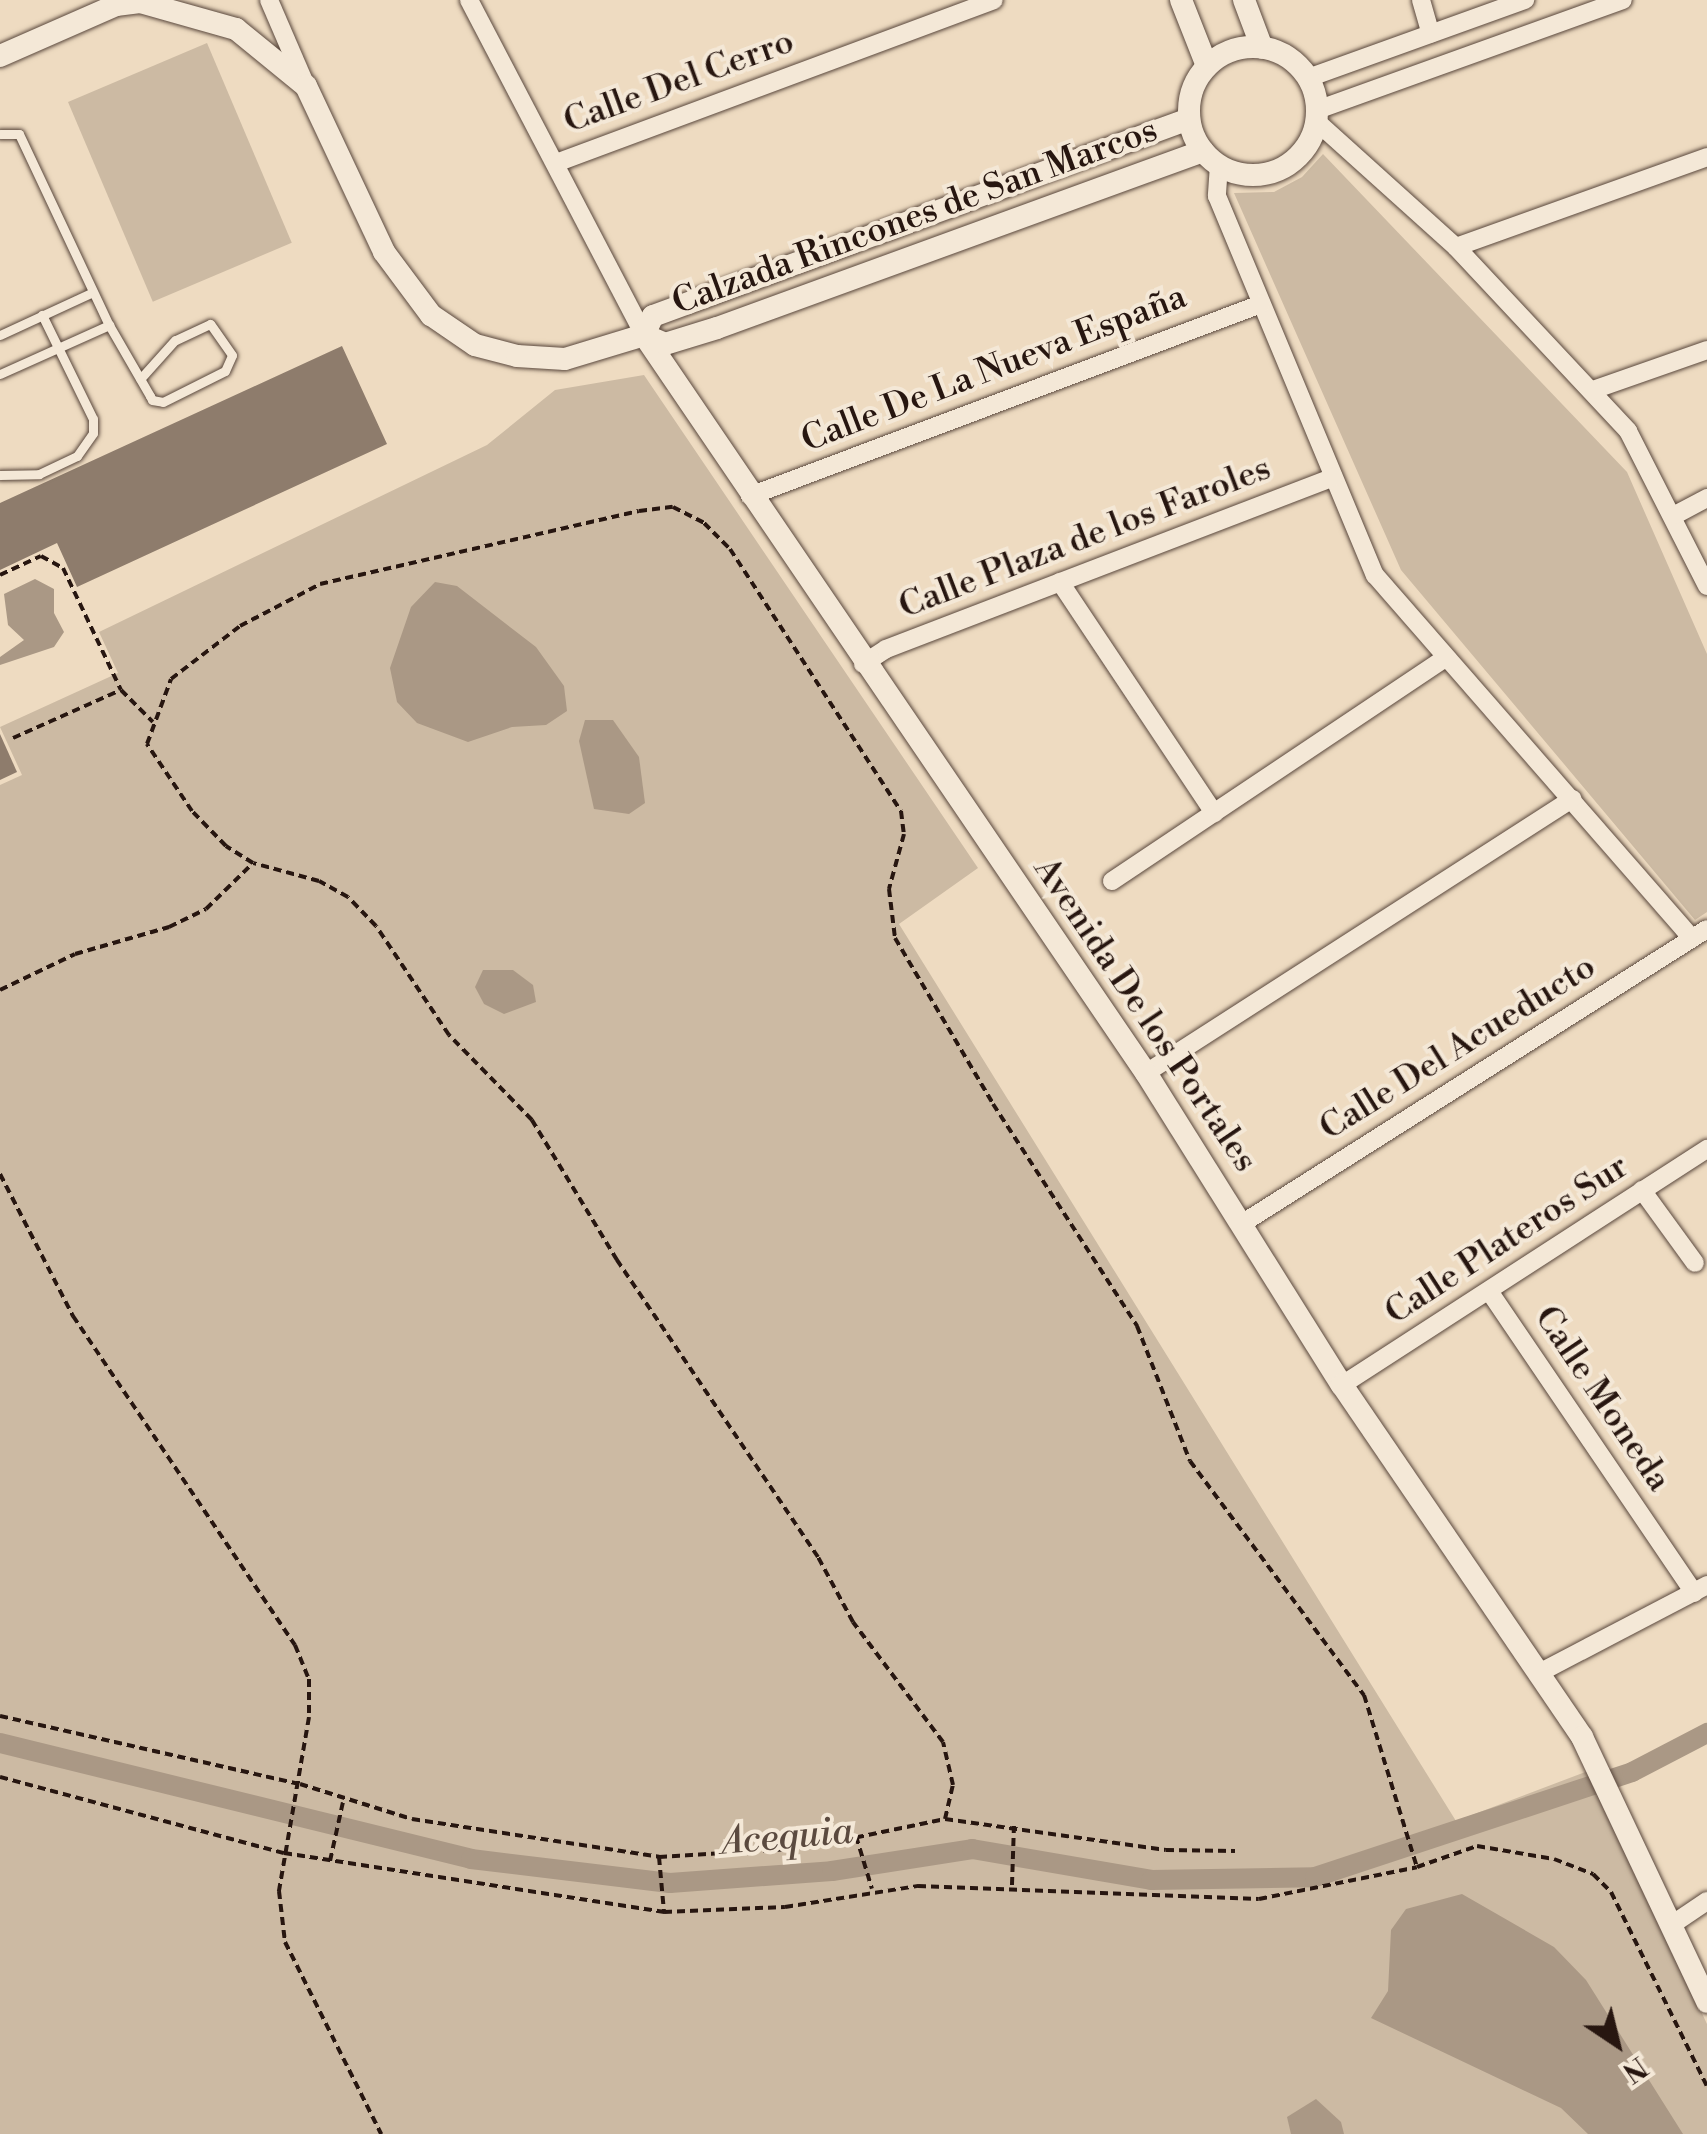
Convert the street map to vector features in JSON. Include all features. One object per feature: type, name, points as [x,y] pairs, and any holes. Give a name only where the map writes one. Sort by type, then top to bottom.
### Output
[{"type":"street","points":[[268,0],[384,252],[431,315],[475,344],[517,356],[565,358],[644,335]]},
{"type":"street","name":"Avenida De los Portales","points":[[469,0],[644,335],[862,664],[1146,1074],[1244,1223],[1342,1386],[1599,1765],[1707,2002]]},
{"type":"street","name":"Calle Del Cerro","points":[[556,163],[994,0]]},
{"type":"street","points":[[1181,0],[1207,66]]},
{"type":"street","points":[[1244,0],[1262,48]]},
{"type":"street","points":[[1421,0],[1430,34]]},
{"type":"street","points":[[1308,78],[1525,0]]},
{"type":"street","points":[[1316,116],[1623,0]]},
{"type":"street","points":[[0,56],[115,2],[140,2],[236,30],[306,86]]},
{"type":"street","points":[[1211,158],[1250,174],[1282,168],[1306,146],[1316,116],[1308,78],[1281,53],[1262,48],[1233,50],[1207,66],[1192,90],[1190,120],[1211,158],[1216,196],[1375,574],[1572,799],[1699,933]]},
{"type":"street","points":[[1316,116],[1456,247],[1628,431],[1675,515],[1707,586]]},
{"type":"street","name":"Calzada Rincones de San Marcos","points":[[1190,120],[653,316],[644,335],[665,344],[717,328],[1211,158]]},
{"type":"street","points":[[1456,247],[1707,156]]},
{"type":"street","name":"Calle De La Nueva España","points":[[750,496],[1261,304]]},
{"type":"street","points":[[1593,390],[1707,350]]},
{"type":"street","name":"Calle Plaza de los Faroles","points":[[862,664],[886,649],[1333,477]]},
{"type":"street","points":[[1675,515],[1707,498]]},
{"type":"street","points":[[1060,582],[1214,813]]},
{"type":"street","points":[[1112,881],[1446,658]]},
{"type":"street","points":[[1146,1074],[1572,799]]},
{"type":"street","name":"Calle Del Acueducto","points":[[1244,1223],[1699,933]]},
{"type":"street","name":"Calle Plateros Sur","points":[[1342,1386],[1707,1149]]},
{"type":"street","points":[[1642,1190],[1695,1264]]},
{"type":"street","name":"Calle Moneda","points":[[1489,1290],[1701,1589]]},
{"type":"street","points":[[1539,1673],[1701,1589]]},
{"type":"street","points":[[1670,1926],[1707,1901]]},
{"type":"lane","points":[[0,134],[20,134],[108,325],[152,400],[163,402],[225,371],[232,355],[210,324],[174,340],[140,379]]},
{"type":"lane","points":[[0,335],[93,292]]},
{"type":"lane","points":[[0,475],[39,474],[88,445],[93,419],[42,315]]},
{"type":"lane","points":[[0,374],[108,325]]},
{"type":"path","points":[[945,1820],[952,1784],[942,1742],[853,1622],[818,1556],[617,1260],[532,1120],[449,1035],[376,926],[348,897],[319,881],[253,863],[192,811],[147,744],[170,679],[188,661],[320,584],[639,510],[673,506],[704,523],[769,600],[799,659],[901,811],[904,834],[889,889],[895,938],[993,1104],[1137,1326],[1190,1461],[1364,1695],[1399,1820],[1417,1866]]},
{"type":"path","points":[[0,575],[41,556],[62,568],[121,690],[153,722]]},
{"type":"path","points":[[13,738],[121,690]]},
{"type":"path","points":[[0,990],[75,954],[170,928],[206,909],[253,863]]},
{"type":"path","points":[[0,1174],[73,1316],[296,1645],[309,1679],[300,1784],[279,1891],[285,1942],[381,2134]]},
{"type":"path","points":[[0,1716],[300,1784],[412,1819],[659,1857],[805,1848],[945,1820],[1014,1826],[1166,1850],[1235,1851]]},
{"type":"path","points":[[0,1777],[284,1853],[664,1912],[786,1907],[872,1891],[1012,1885],[1259,1899],[1417,1866],[1477,1846],[1554,1859],[1593,1874],[1611,1892],[1707,2086]]},
{"type":"path","points":[[330,1860],[344,1800]]},
{"type":"path","points":[[1012,1885],[1014,1826]]},
{"type":"path","points":[[856,1836],[872,1891]]},
{"type":"path","points":[[659,1857],[664,1912]]},
{"type":"shaded area","points":[[207,43],[292,243],[153,302],[68,102]]},
{"type":"shaded area","points":[[1323,154],[1627,472],[1707,654],[1707,912],[1695,920],[1401,570],[1234,193],[1274,192],[1302,177]]},
{"type":"shaded area","points":[[644,375],[978,868],[899,924],[1456,1821],[1588,1771],[1707,2024],[1707,2134],[0,2134],[0,785],[22,775],[0,727],[118,673],[99,632],[487,445],[555,390]]},
{"type":"shaded area","points":[[35,579],[54,589],[54,613],[64,632],[54,647],[0,665],[0,657],[24,640],[8,625],[4,594]]},
{"type":"shaded area","points":[[435,582],[457,586],[536,647],[564,686],[567,711],[546,725],[512,727],[468,742],[417,723],[397,702],[390,668],[411,607]]},
{"type":"shaded area","points":[[585,720],[613,720],[639,757],[645,803],[629,814],[594,809],[579,741]]},
{"type":"shaded area","points":[[483,970],[513,970],[533,985],[536,1002],[504,1014],[484,1004],[475,987]]},
{"type":"shaded area","points":[[1462,1894],[1554,1947],[1586,1980],[1683,2134],[1588,2134],[1561,2108],[1371,2018],[1388,1991],[1391,1930],[1406,1909]]},
{"type":"shaded area","points":[[1316,2099],[1341,2122],[1344,2134],[1291,2134],[1287,2117]]},
{"type":"building","points":[[342,346],[387,444],[77,587],[57,543],[0,570],[0,503]]},
{"type":"building","points":[[0,734],[17,772],[0,780]]},
{"type":"waterway","name":"Acequia","points":[[0,1743],[471,1859],[670,1883],[832,1871],[972,1849],[1151,1880],[1315,1877],[1632,1772],[1707,1733]]}]
